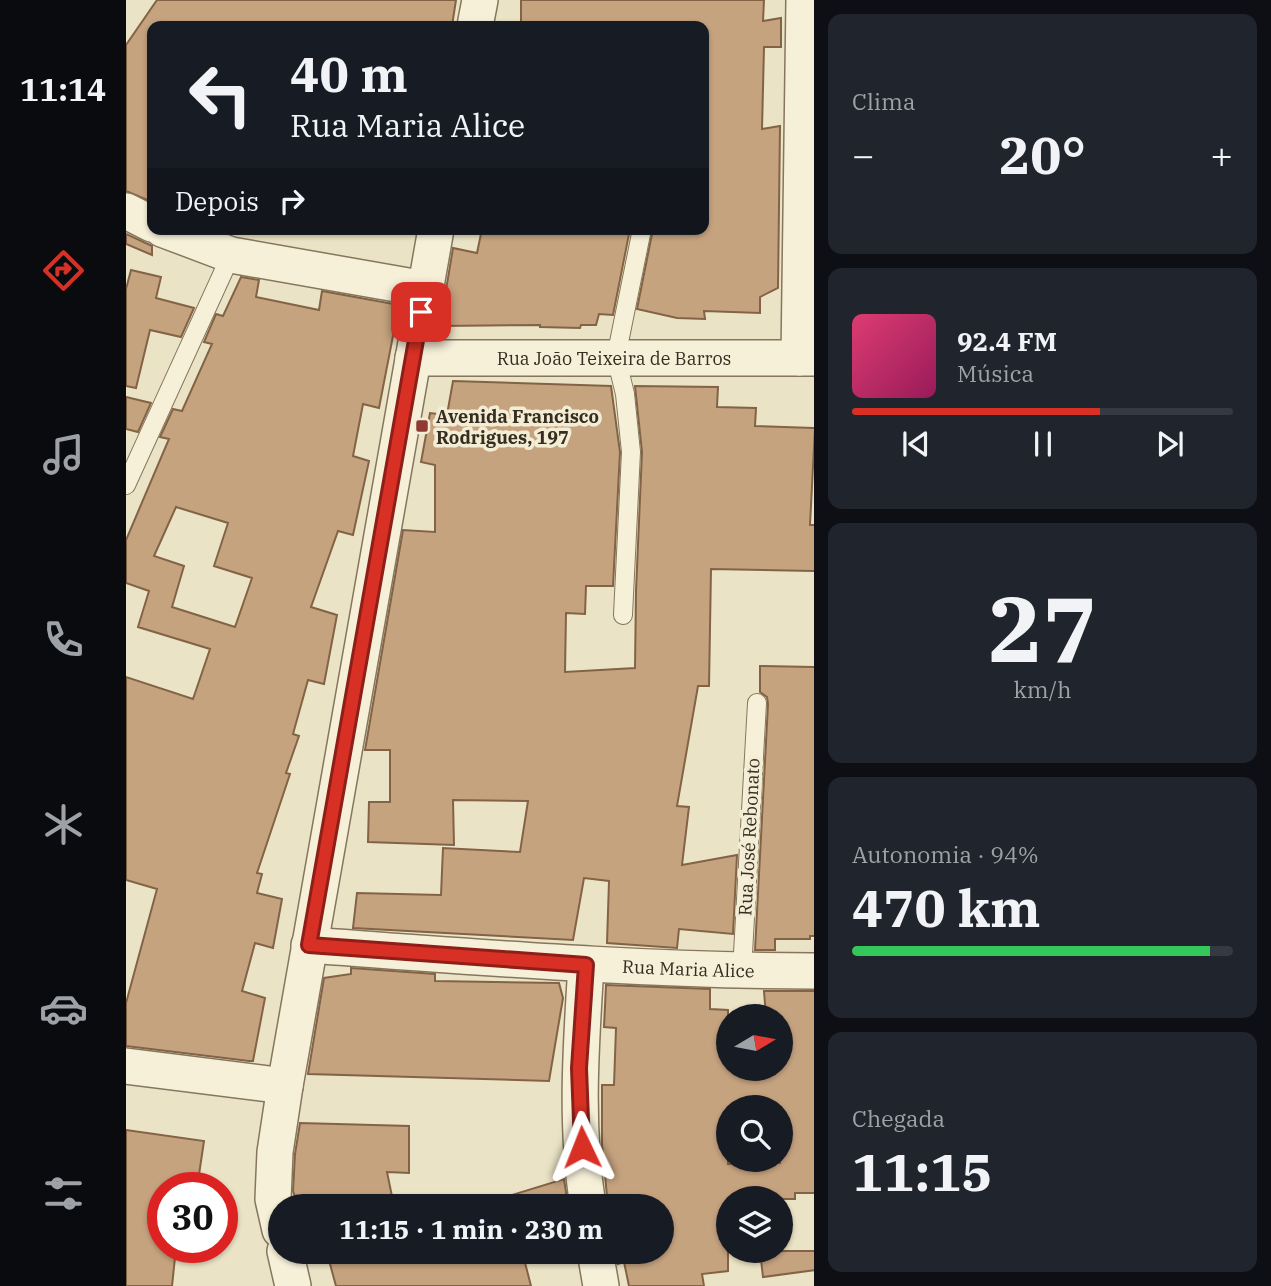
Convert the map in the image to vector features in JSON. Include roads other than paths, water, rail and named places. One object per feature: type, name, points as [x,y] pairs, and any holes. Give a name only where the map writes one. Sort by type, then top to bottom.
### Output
[{"type":"street","points":[[476,21],[480,0]]},
{"type":"street","points":[[807,13],[807,358]]},
{"type":"street","points":[[126,211],[147,222]]},
{"type":"street","points":[[178,235],[231,255],[425,289]]},
{"type":"street","points":[[273,1194],[274,1164],[285,1086],[435,235]]},
{"type":"street","name":"Rua João Teixeira de Barros","points":[[414,358],[807,358]]},
{"type":"street","name":"Rua Maria Alice","points":[[309,945],[586,965],[814,971]]},
{"type":"street","points":[[586,965],[579,1068],[586,1194]]},
{"type":"street","points":[[126,1066],[285,1086]]},
{"type":"street","points":[[288,1264],[293,1286]]},
{"type":"street","points":[[598,1264],[601,1286]]},
{"type":"lane","points":[[623,615],[631,452],[625,394],[617,357],[641,235]]},
{"type":"lane","points":[[126,485],[231,255]]},
{"type":"lane","name":"Rua José Rebonato","points":[[742,971],[757,703]]},
{"type":"place","name":"Avenida Francisco Rodrigues, 197","points":[[422,426]]}]
